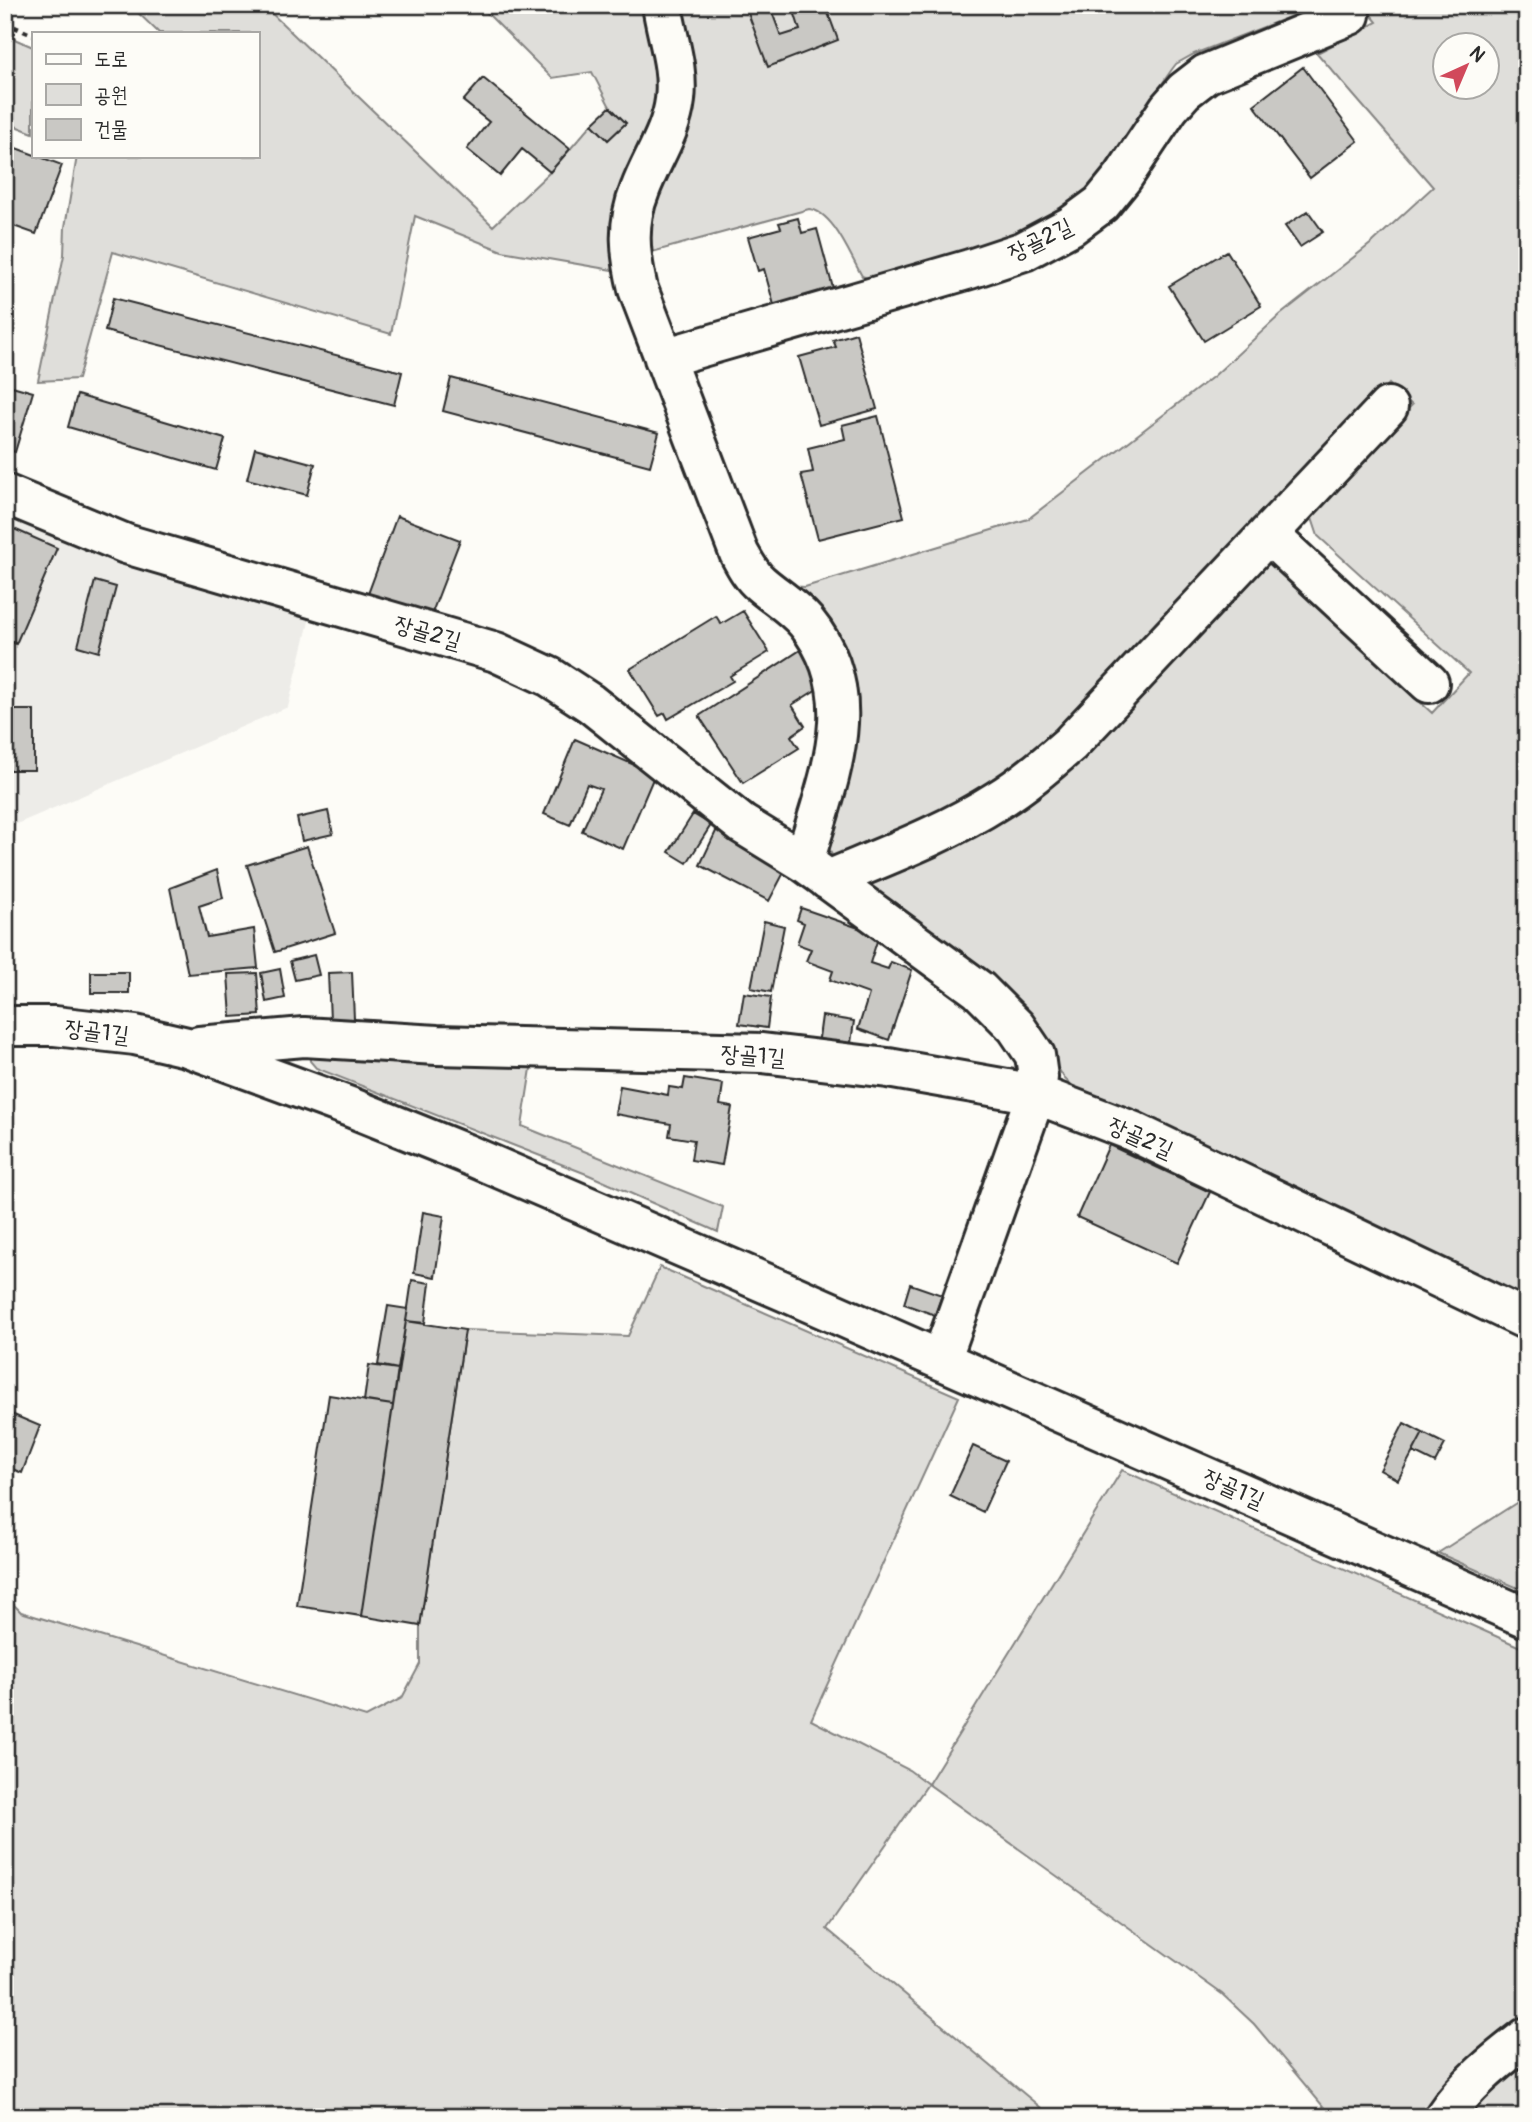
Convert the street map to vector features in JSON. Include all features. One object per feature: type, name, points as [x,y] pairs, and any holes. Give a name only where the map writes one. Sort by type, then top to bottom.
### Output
[{"type":"street","points":[[662,5],[677,80],[675,102],[669,126],[632,212],[631,259],[638,289],[739,553],[760,583],[791,605],[808,624],[834,670],[839,697],[837,736],[816,871],[895,853],[997,801],[1034,775],[1070,744],[1388,407]]},
{"type":"street","name":"장골2길","points":[[664,358],[1024,251],[1071,226],[1101,204],[1123,177],[1169,108],[1184,91],[1206,74],[1350,15]]},
{"type":"street","name":"장골2길","points":[[5,494],[126,544],[496,652],[539,672],[590,703],[742,824],[816,871],[979,990],[1016,1027],[1035,1055],[1038,1077],[1036,1094],[1132,1132],[1527,1320]]},
{"type":"street","points":[[1268,534],[1429,683]]},
{"type":"street","name":"장골1길","points":[[5,1026],[55,1026],[124,1033],[187,1047],[350,1107],[464,1153],[941,1360],[1527,1618]]},
{"type":"street","name":"장골1길","points":[[187,1047],[304,1037],[437,1045],[762,1053],[888,1068],[1036,1094]]},
{"type":"street","points":[[941,1360],[1036,1094]]},
{"type":"street","points":[[1444,2117],[1452,2105],[1495,2062],[1527,2037]]},
{"type":"path","points":[[5,23],[32,36]]},
{"type":"shaded area","points":[[5,504],[313,605],[288,707],[5,829]]},
{"type":"green space","points":[[130,5],[263,5],[493,226],[550,172],[592,124],[608,140],[626,123],[610,107],[592,72],[552,78],[479,5],[654,5],[666,63],[624,272],[502,251],[415,216],[391,334],[113,252],[78,379],[38,381],[64,255],[65,227],[77,158],[259,158],[259,32],[158,32]]},
{"type":"green space","points":[[669,5],[1320,5],[1194,54],[1176,64],[1108,167],[1085,191],[1059,210],[1029,227],[997,240],[867,278],[862,276],[833,226],[818,212],[809,209],[645,254]]},
{"type":"green space","points":[[1363,5],[1527,5],[1527,1307],[1212,1150],[1087,1098],[1065,1079],[1033,1030],[994,986],[944,943],[855,881],[920,854],[988,821],[1039,788],[1095,739],[1266,560],[1432,713],[1469,673],[1318,536],[1312,518],[1321,499],[1412,405],[1389,384],[1060,740],[993,791],[899,841],[839,867],[830,850],[827,831],[829,811],[850,724],[851,693],[839,652],[826,627],[809,603],[786,586],[805,587],[1028,519],[1214,376],[1280,315],[1373,242],[1433,187],[1317,53],[1377,22]]},
{"type":"green space","points":[[5,35],[32,47],[32,133],[5,122]]},
{"type":"green space","points":[[310,1054],[533,1056],[522,1126],[723,1207],[718,1232],[589,1175],[316,1068],[310,1061]]},
{"type":"green space","points":[[660,1267],[959,1397],[811,1720],[909,1770],[928,1784],[827,1929],[1052,2117],[5,2117],[5,1596],[21,1612],[366,1717],[402,1698],[420,1664],[420,1626],[465,1330],[628,1336]]},
{"type":"green space","points":[[1122,1470],[1527,1650],[1527,2019],[1426,2117],[1332,2117],[1254,2024],[1222,1994],[928,1784]]},
{"type":"green space","points":[[1527,1496],[1527,1592],[1438,1553]]},
{"type":"green space","points":[[1527,2054],[1527,2117],[1461,2117]]},
{"type":"building","points":[[745,5],[791,5],[772,12],[781,36],[800,30],[792,5],[825,5],[838,40],[768,67]]},
{"type":"building","points":[[1303,67],[1358,141],[1310,178],[1254,105]]},
{"type":"building","points":[[483,78],[570,149],[550,172],[522,149],[500,176],[467,149],[489,122],[463,101]]},
{"type":"building","points":[[610,107],[626,123],[608,140],[592,124]]},
{"type":"building","points":[[5,144],[32,154],[32,158],[43,158],[62,165],[36,234],[5,223]]},
{"type":"building","points":[[1308,211],[1323,232],[1300,247],[1285,226]]},
{"type":"building","points":[[798,218],[802,233],[817,229],[833,288],[774,305],[764,269],[758,271],[748,237],[781,228],[779,223]]},
{"type":"building","points":[[1227,251],[1261,306],[1204,341],[1169,286]]},
{"type":"building","points":[[113,298],[402,372],[394,405],[105,331]]},
{"type":"building","points":[[856,333],[877,409],[819,425],[799,357],[836,347],[833,340]]},
{"type":"building","points":[[451,378],[659,433],[650,466],[443,411]]},
{"type":"building","points":[[5,384],[33,392],[15,452],[5,449]]},
{"type":"building","points":[[77,395],[225,439],[216,470],[68,427]]},
{"type":"building","points":[[878,416],[904,517],[818,539],[801,474],[813,472],[808,448],[845,439],[842,425]]},
{"type":"building","points":[[255,448],[315,464],[307,495],[247,479]]},
{"type":"building","points":[[397,516],[460,540],[430,618],[368,594]]},
{"type":"building","points":[[5,525],[57,548],[16,644],[5,639]]},
{"type":"building","points":[[95,581],[116,587],[99,652],[78,646]]},
{"type":"building","points":[[743,611],[769,652],[730,676],[733,681],[668,719],[665,713],[659,716],[630,669],[716,616],[721,624]]},
{"type":"building","points":[[802,649],[825,684],[792,705],[805,726],[791,736],[799,748],[743,783],[699,716]]},
{"type":"building","points":[[5,710],[34,710],[34,770],[5,770]]},
{"type":"building","points":[[575,739],[655,774],[623,849],[582,831],[601,789],[587,784],[570,825],[544,814]]},
{"type":"building","points":[[328,811],[333,834],[302,841],[297,818]]},
{"type":"building","points":[[693,814],[711,825],[687,863],[669,852]]},
{"type":"building","points":[[718,827],[789,863],[769,901],[700,865]]},
{"type":"building","points":[[307,846],[335,933],[275,952],[247,865]]},
{"type":"building","points":[[217,870],[223,898],[199,906],[207,937],[254,929],[258,968],[188,974],[170,888]]},
{"type":"building","points":[[801,908],[879,935],[870,963],[888,969],[891,962],[912,970],[889,1040],[858,1029],[869,994],[830,980],[833,971],[806,961],[811,949],[797,944],[804,923],[797,920]]},
{"type":"building","points":[[764,921],[784,926],[771,992],[751,988]]},
{"type":"building","points":[[314,955],[319,975],[295,980],[290,961]]},
{"type":"building","points":[[280,969],[285,998],[266,1002],[261,973]]},
{"type":"building","points":[[91,972],[129,972],[129,993],[91,993]]},
{"type":"building","points":[[352,972],[354,1019],[330,1020],[328,973]]},
{"type":"building","points":[[257,973],[260,1015],[231,1017],[228,974]]},
{"type":"building","points":[[744,993],[771,997],[767,1028],[739,1024]]},
{"type":"building","points":[[822,1016],[854,1021],[850,1050],[818,1045]]},
{"type":"building","points":[[685,1078],[723,1084],[720,1105],[732,1107],[722,1165],[691,1160],[694,1140],[669,1136],[671,1124],[615,1114],[620,1086],[668,1095],[669,1087],[683,1089]]},
{"type":"building","points":[[1109,1145],[1210,1192],[1177,1263],[1077,1217]]},
{"type":"building","points":[[423,1212],[444,1216],[435,1277],[414,1273]]},
{"type":"building","points":[[412,1280],[430,1283],[425,1323],[406,1321]]},
{"type":"building","points":[[910,1284],[942,1295],[935,1315],[904,1304]]},
{"type":"building","points":[[388,1306],[408,1309],[398,1369],[378,1365]]},
{"type":"building","points":[[406,1321],[465,1330],[420,1626],[361,1616]]},
{"type":"building","points":[[369,1365],[398,1369],[393,1405],[364,1401]]},
{"type":"building","points":[[329,1395],[393,1405],[361,1616],[297,1606]]},
{"type":"building","points":[[9,1413],[40,1426],[22,1473],[5,1466],[5,1424]]},
{"type":"building","points":[[1404,1423],[1423,1433],[1398,1480],[1380,1470]]},
{"type":"building","points":[[1423,1433],[1445,1444],[1435,1463],[1413,1452]]},
{"type":"building","points":[[973,1446],[1006,1461],[983,1512],[950,1496]]}]
